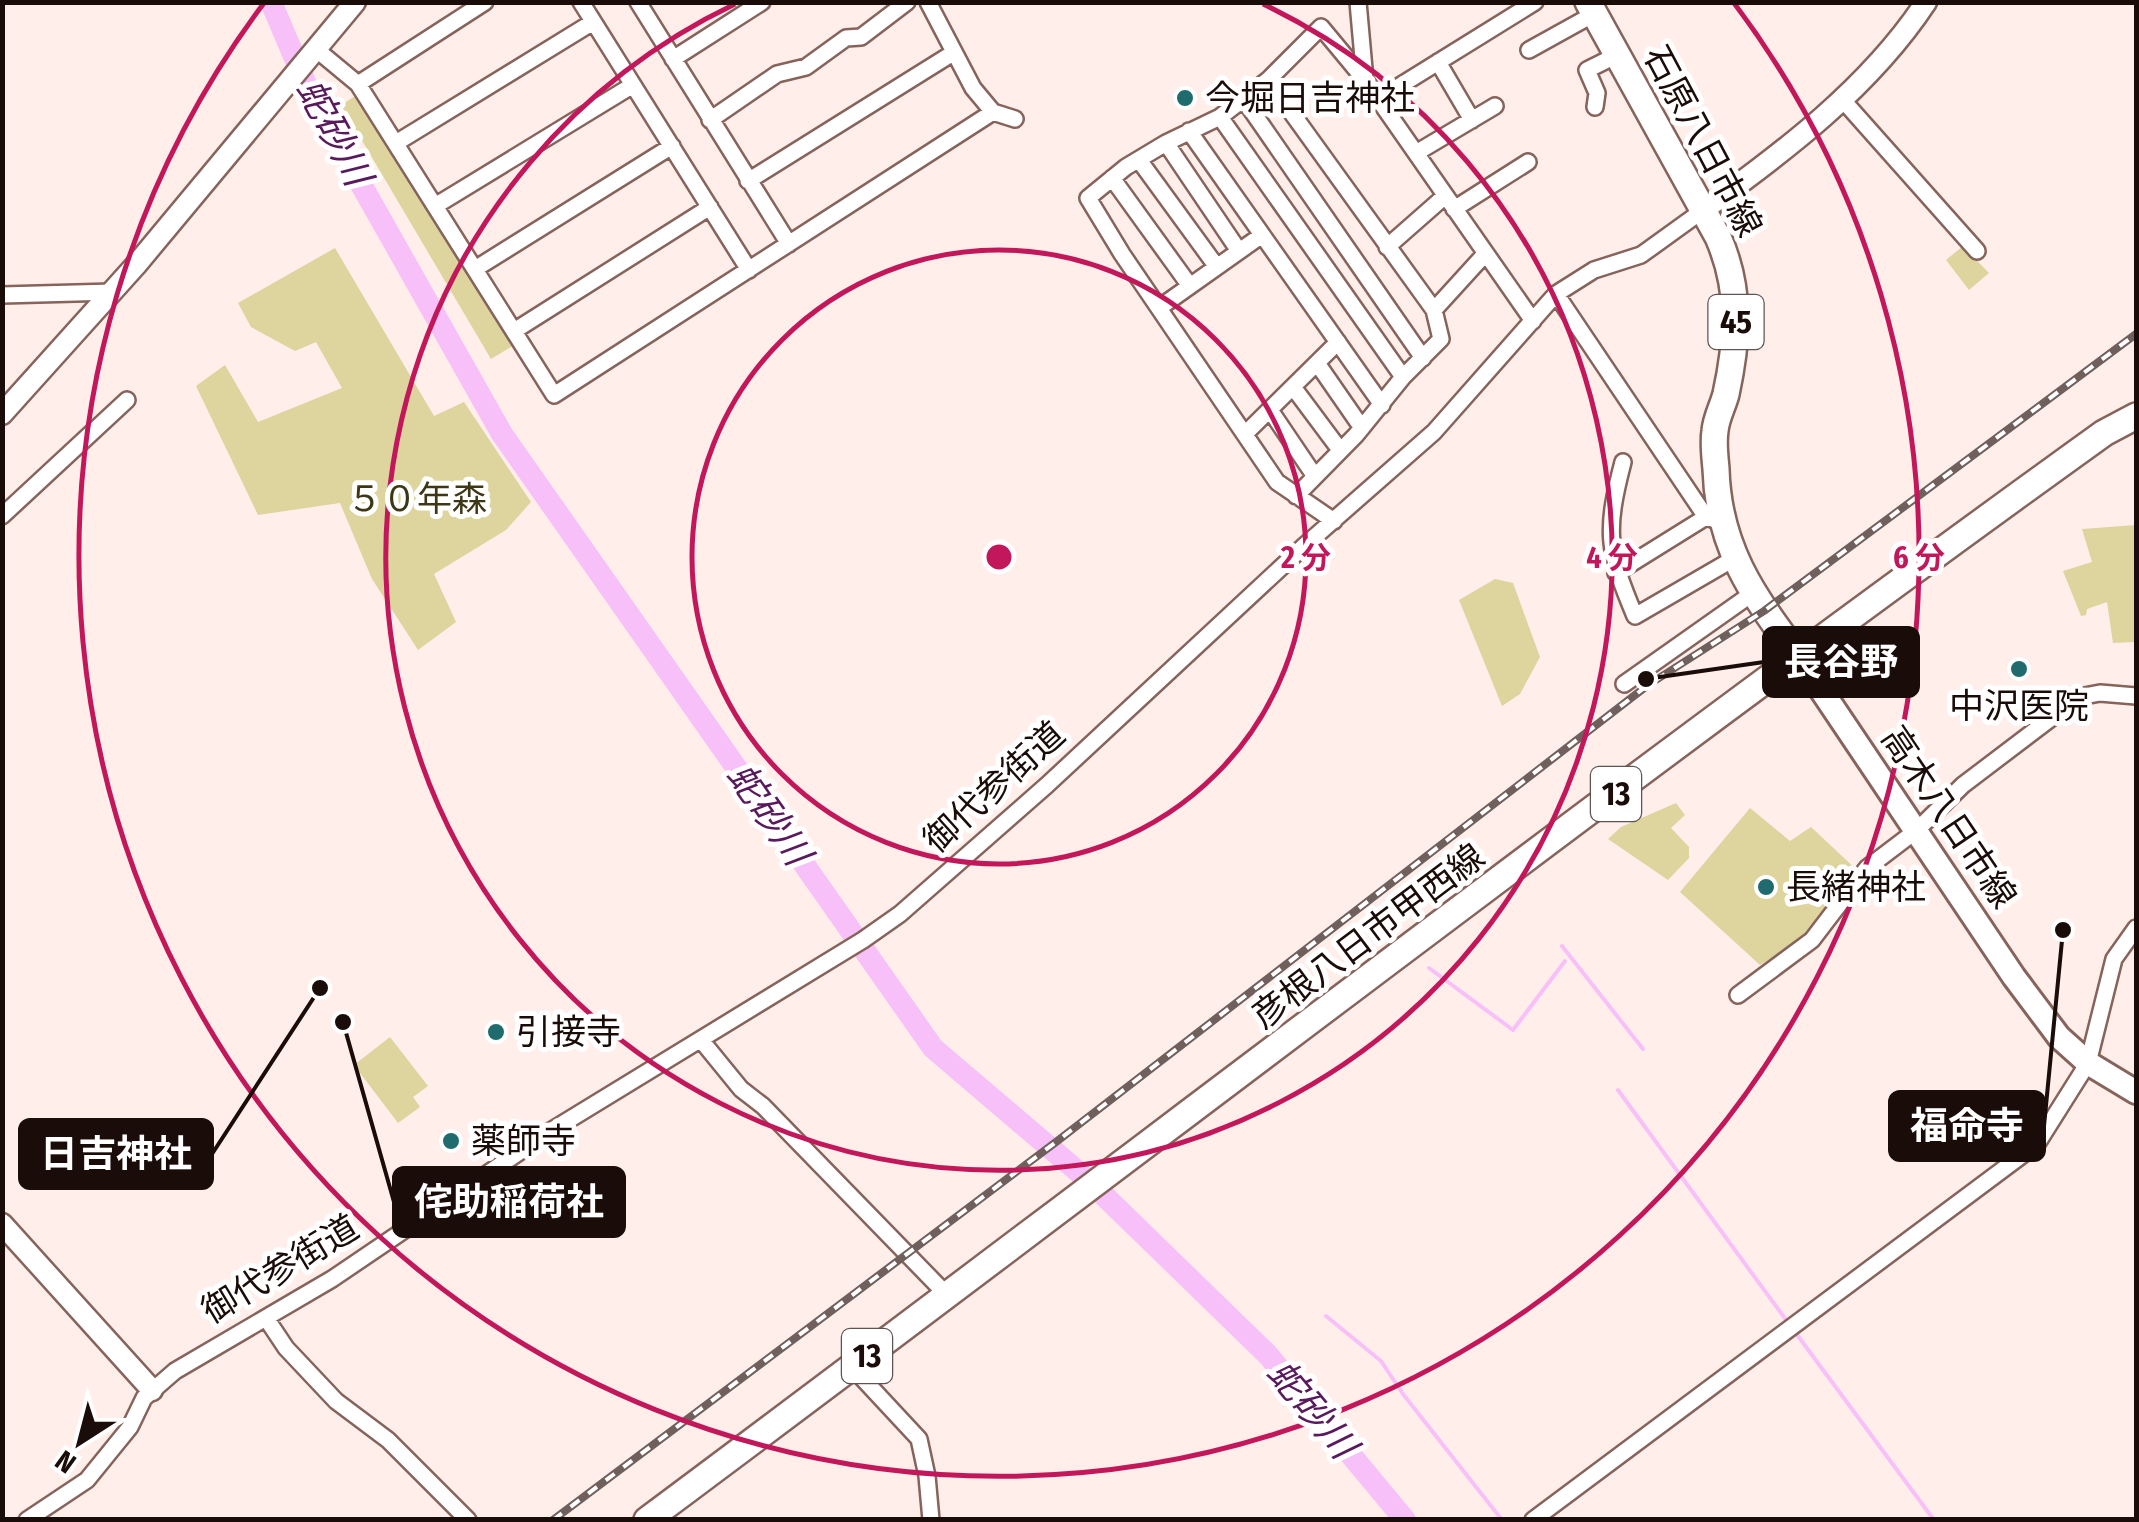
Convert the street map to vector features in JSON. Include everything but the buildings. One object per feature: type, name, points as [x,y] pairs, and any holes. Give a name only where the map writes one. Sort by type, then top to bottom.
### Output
[{"type":"main road","name":"石原八日市線","points":[[1591,8],[1730,263],[1738,306],[1733,358],[1714,430],[1713,519],[1753,593],[1797,654]]},
{"type":"main road","name":"彦根八日市甲西線","points":[[647,1520],[1797,654],[2104,434],[2136,416]]},
{"type":"main road","name":"高木八日市線","points":[[1797,654],[2041,1014],[2088,1064],[2136,1092]]},
{"type":"street","points":[[2,414],[113,292],[355,2]]},
{"type":"street","points":[[358,84],[485,2]]},
{"type":"street","points":[[581,2],[750,270]]},
{"type":"street","points":[[638,2],[789,244]]},
{"type":"street","points":[[673,59],[762,2]]},
{"type":"street","points":[[710,120],[777,74],[806,67],[846,38],[861,37],[907,2]]},
{"type":"street","points":[[928,2],[972,88],[993,112],[1015,119]]},
{"type":"street","points":[[1358,2],[1365,80]]},
{"type":"street","points":[[1377,100],[1535,2]]},
{"type":"street","name":"御代参街道","points":[[28,1520],[87,1480],[130,1427],[148,1394],[175,1371],[332,1279],[549,1132],[900,914],[1434,432],[1556,294],[1594,270],[1642,255],[1771,162],[1896,45],[1926,2]]},
{"type":"street","points":[[1528,50],[1591,8]]},
{"type":"street","points":[[396,143],[593,22]]},
{"type":"street","points":[[1334,522],[1277,482],[1088,198],[1166,143],[1220,117],[1268,80],[1321,27],[1365,80],[1534,321]]},
{"type":"street","points":[[317,50],[358,84],[554,395],[993,112]]},
{"type":"street","points":[[748,180],[953,53]]},
{"type":"street","points":[[1594,108],[1597,93],[1587,70],[1617,55]]},
{"type":"street","points":[[1438,62],[1472,120]]},
{"type":"street","points":[[1268,80],[1434,310],[1441,339],[1296,496]]},
{"type":"street","points":[[435,206],[633,86]]},
{"type":"street","points":[[1243,98],[1423,358]]},
{"type":"street","points":[[1841,98],[1977,250]]},
{"type":"street","points":[[1416,153],[1495,106]]},
{"type":"street","points":[[1220,117],[1403,377]]},
{"type":"street","points":[[1189,131],[1382,405]]},
{"type":"street","points":[[1166,143],[1239,252]]},
{"type":"street","points":[[475,269],[672,146]]},
{"type":"street","points":[[1139,160],[1217,267]]},
{"type":"street","points":[[1387,247],[1449,202],[1528,162]]},
{"type":"street","points":[[1112,178],[1190,286]]},
{"type":"street","points":[[514,331],[710,208]]},
{"type":"street","points":[[1160,308],[1262,235]]},
{"type":"street","points":[[1434,310],[1485,254]]},
{"type":"street","points":[[2,295],[113,292]]},
{"type":"street","points":[[1556,294],[1713,519],[1616,573]]},
{"type":"street","points":[[1245,434],[1338,342]]},
{"type":"street","points":[[1317,363],[1362,428]]},
{"type":"street","points":[[1293,387],[1340,450]]},
{"type":"street","points":[[2,516],[126,400]]},
{"type":"street","points":[[1270,410],[1314,475]]},
{"type":"street","points":[[1623,462],[1611,510],[1610,544],[1616,573],[1635,616],[1734,558]]},
{"type":"street","points":[[1624,684],[1753,593]]},
{"type":"street","points":[[1738,995],[1812,940],[1867,868],[1917,830],[1963,785],[2079,697],[2100,693],[2136,696]]},
{"type":"street","points":[[1533,1520],[2037,1144],[2088,1064],[2114,959],[2136,928]]},
{"type":"street","points":[[701,1040],[741,1089],[763,1106],[946,1294]]},
{"type":"street","points":[[2,1224],[148,1394]]},
{"type":"street","points":[[2,1243],[148,1394]]},
{"type":"street","points":[[266,1318],[286,1348],[336,1401],[388,1440],[468,1520]]},
{"type":"street","points":[[852,1367],[918,1439],[927,1476],[931,1520]]},
{"type":"green space","points":[[360,93],[516,344],[491,359],[341,105]]},
{"type":"green space","points":[[1963,246],[1989,273],[1969,290],[1946,260]]},
{"type":"green space","name":"５０年森","points":[[335,248],[434,416],[464,402],[531,502],[506,530],[434,574],[456,622],[418,650],[372,579],[340,503],[258,515],[196,386],[225,365],[258,422],[342,388],[316,342],[295,351],[251,327],[238,303]]},
{"type":"green space","points":[[2136,525],[2136,642],[2113,643],[2107,602],[2087,609],[2086,615],[2081,616],[2063,571],[2092,562],[2082,529]]},
{"type":"green space","points":[[1495,579],[1513,583],[1540,657],[1520,694],[1502,706],[1459,600]]},
{"type":"green space","points":[[1676,803],[1685,815],[1671,828],[1689,847],[1689,858],[1668,880],[1608,839],[1621,827]]},
{"type":"green space","name":"長緒神社","points":[[1750,808],[1790,841],[1811,827],[1858,871],[1810,935],[1760,965],[1680,892]]},
{"type":"green space","points":[[390,1037],[428,1086],[413,1097],[420,1107],[398,1123],[354,1065]]},
{"type":"waterway","name":"蛇砂川","points":[[271,2],[310,94],[502,434],[933,1048],[1089,1181],[1268,1355],[1405,1520]]},
{"type":"waterway","points":[[1562,946],[1643,1049]]},
{"type":"waterway","points":[[1429,968],[1513,1030],[1565,961]]},
{"type":"waterway","points":[[1618,1090],[1789,1324]]},
{"type":"waterway","points":[[1326,1316],[1381,1361],[1502,1520]]},
{"type":"waterway","points":[[1795,1332],[1934,1520]]},
{"type":"railway","points":[[553,1520],[1056,1142],[1648,685],[1764,611],[2136,334]]},
{"type":"place","name":"今堀日吉神社","points":[[1185,98]]},
{"type":"place","name":"中沢医院","points":[[2019,669]]},
{"type":"place","name":"長谷野","points":[[1646,679]]},
{"type":"place","name":"長緒神社","points":[[1766,887]]},
{"type":"place","name":"福命寺","points":[[2063,930]]},
{"type":"place","name":"日吉神社","points":[[320,988]]},
{"type":"place","name":"侘助稲荷社","points":[[343,1022]]},
{"type":"place","name":"引接寺","points":[[496,1032]]},
{"type":"place","name":"薬師寺","points":[[451,1141]]}]
